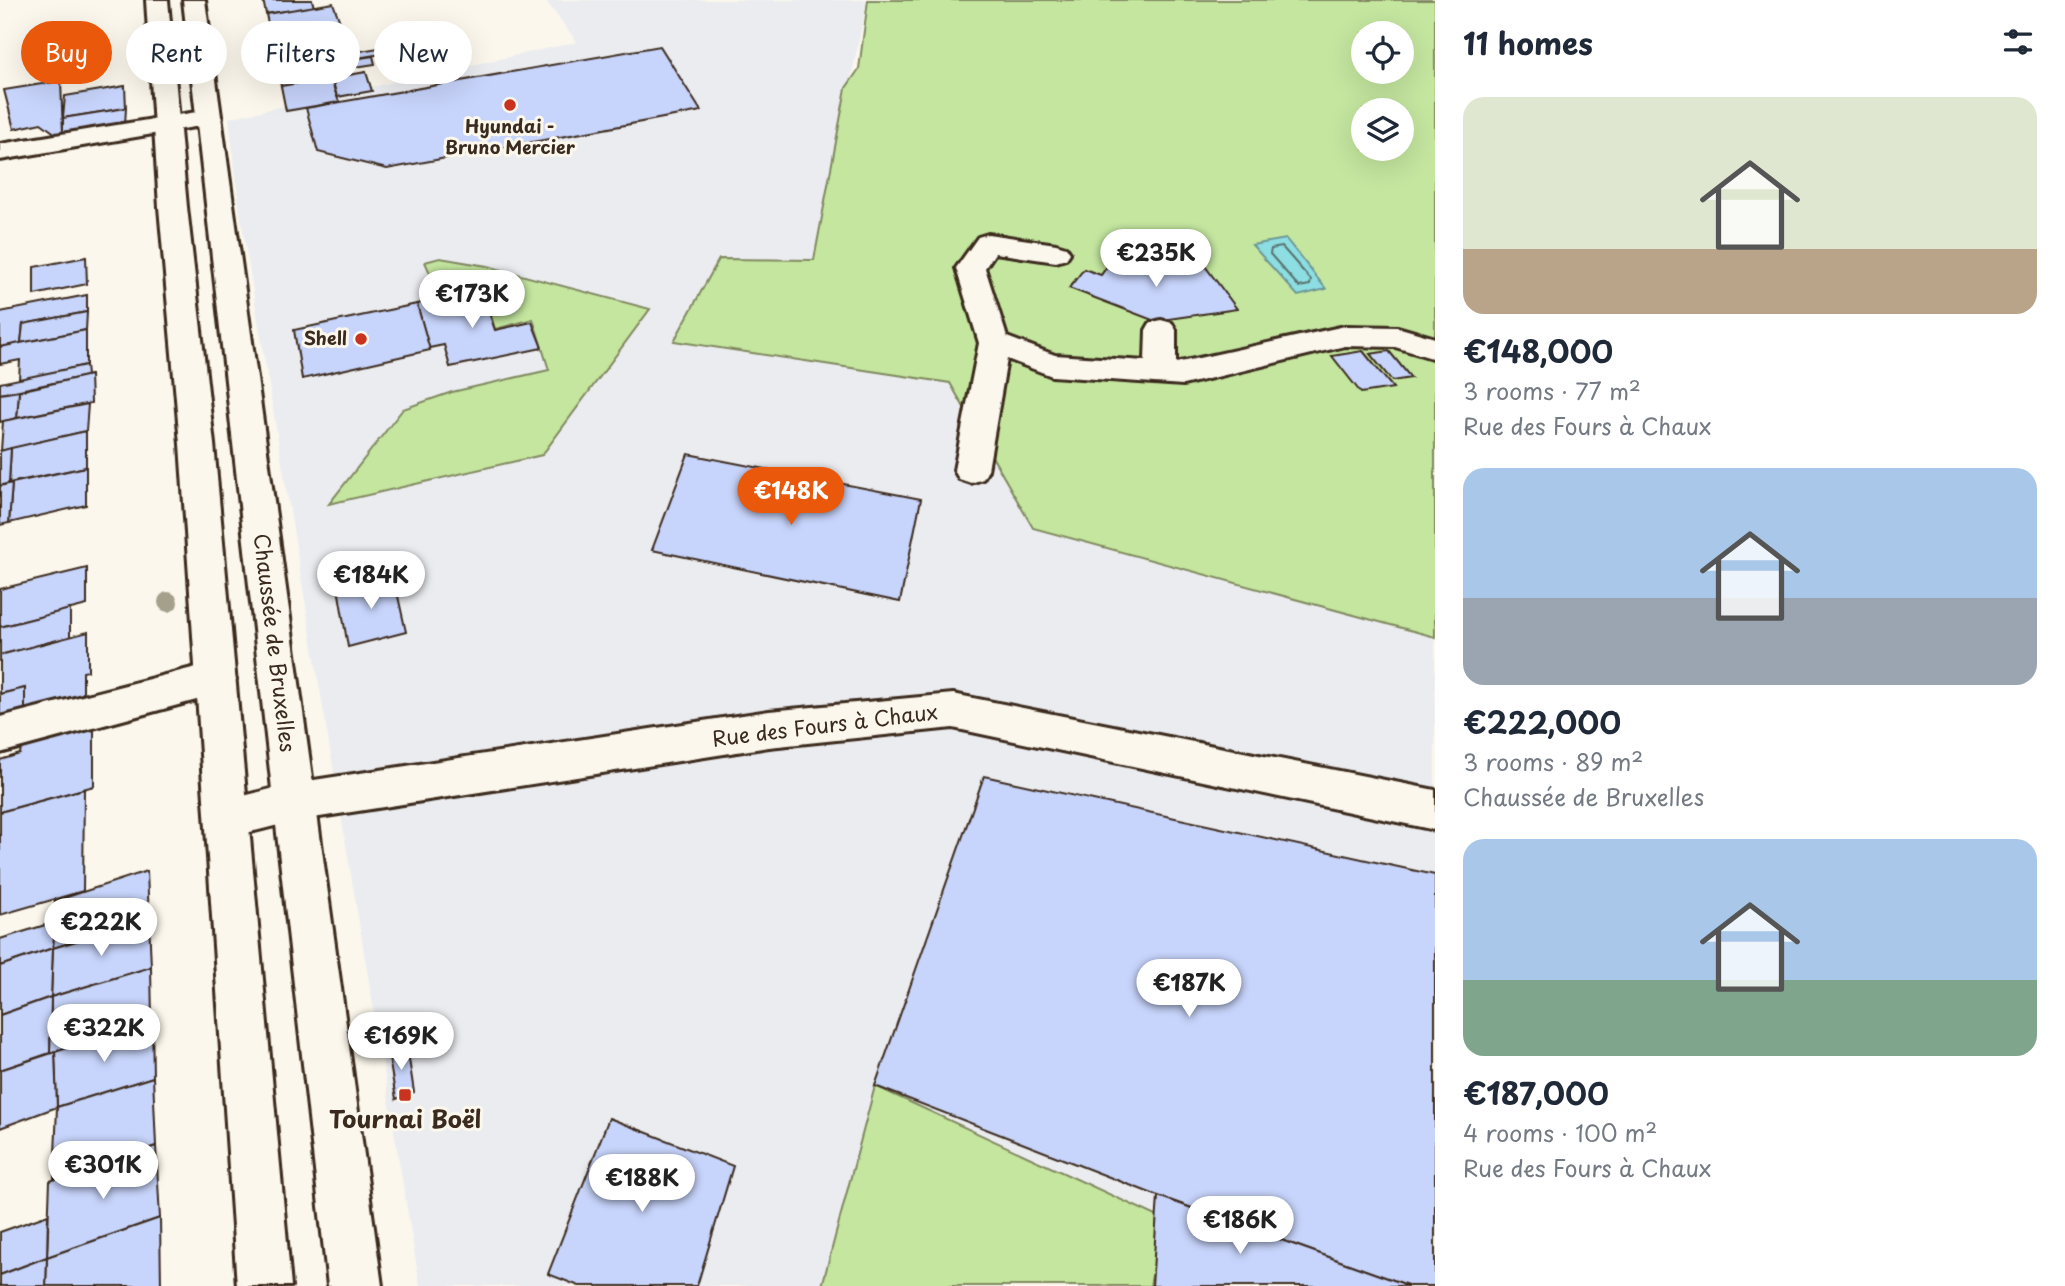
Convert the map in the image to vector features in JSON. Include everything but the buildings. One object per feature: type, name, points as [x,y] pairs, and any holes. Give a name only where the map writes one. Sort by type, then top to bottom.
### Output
[{"type":"main road","points":[[157,0],[166,125],[197,444],[264,1286]]},
{"type":"main road","name":"Chaussée de Bruxelles","points":[[194,0],[355,1286]]},
{"type":"main road","points":[[0,152],[209,118]]},
{"type":"main road","points":[[971,470],[994,343],[970,268],[988,243],[1056,253]]},
{"type":"main road","points":[[1160,373],[1161,330]]},
{"type":"main road","points":[[994,343],[1052,365],[1183,374],[1345,336],[1397,337],[1435,349]]},
{"type":"main road","points":[[0,735],[216,679]]},
{"type":"main road","name":"Rue des Fours à Chaux","points":[[227,818],[294,803],[769,729],[953,711],[1435,810]]},
{"type":"shaded area","points":[[545,0],[867,0],[814,260],[719,259],[674,341],[950,383],[1033,528],[1435,637],[1435,1286],[420,1286],[240,213],[229,118],[385,84],[472,84],[472,65],[577,42]]},
{"type":"green space","points":[[868,0],[1435,0],[1435,637],[1033,528],[950,383],[674,341],[719,259],[814,260],[846,88],[859,69]]},
{"type":"green space","points":[[440,258],[487,266],[650,309],[542,455],[329,504],[403,409],[452,392],[549,370],[533,319],[495,329],[483,288],[441,298],[425,262]]},
{"type":"green space","points":[[875,1086],[1163,1219],[1150,1286],[822,1286]]},
{"type":"water","points":[[1286,239],[1326,289],[1298,296],[1252,245]]},
{"type":"place","name":"Hyundai - Bruno Mercier","points":[[510,105]]},
{"type":"place","name":"Shell","points":[[361,339]]},
{"type":"place","name":"Tournai Boël","points":[[405,1095]]}]
